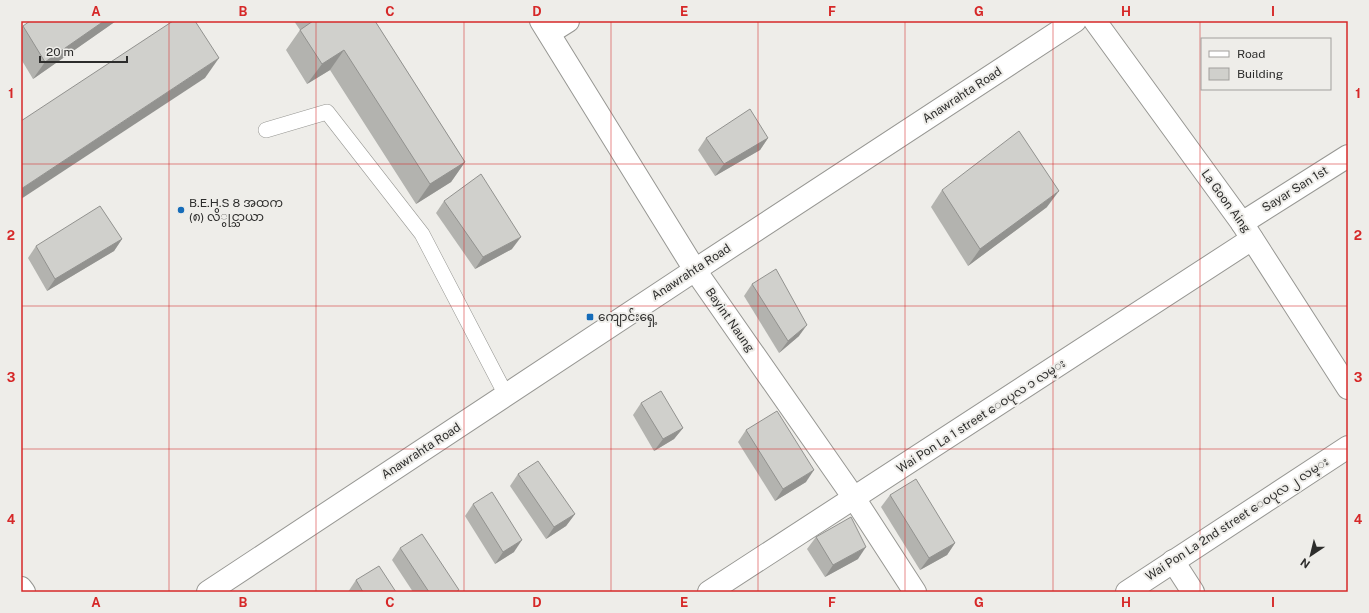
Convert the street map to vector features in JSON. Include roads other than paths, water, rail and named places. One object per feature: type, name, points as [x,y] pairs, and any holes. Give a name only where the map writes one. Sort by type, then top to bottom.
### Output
[{"type":"street","points":[[546,27],[568,21]]},
{"type":"street","name":"Anawrahta Road","points":[[208,592],[1075,21]]},
{"type":"street","name":"La Goon Aing","points":[[1094,21],[1247,231],[1348,388]]},
{"type":"street","name":"Bayint Naung","points":[[546,27],[695,270],[854,498],[915,592]]},
{"type":"street","name":"Sayar San 1st","points":[[1247,231],[1348,156]]},
{"type":"street","name":"Wai Pon La 1 street ေဝပုလ ၁ လမ္း","points":[[709,592],[854,498],[1247,231]]},
{"type":"street","name":"Wai Pon La 2nd street ေဝပုလ ၂ လမ္း","points":[[1127,592],[1348,446]]},
{"type":"street","points":[[1173,562],[1193,592]]},
{"type":"street","points":[[21,588],[24,592]]},
{"type":"lane","points":[[266,130],[327,112],[422,234],[506,395]]},
{"type":"place","name":"B.E.H.S 8 အထက (၈) လိွုင္သာယာ","points":[[181,210]]},
{"type":"place","name":"ကျောင်းရှေ့","points":[[590,317]]}]
